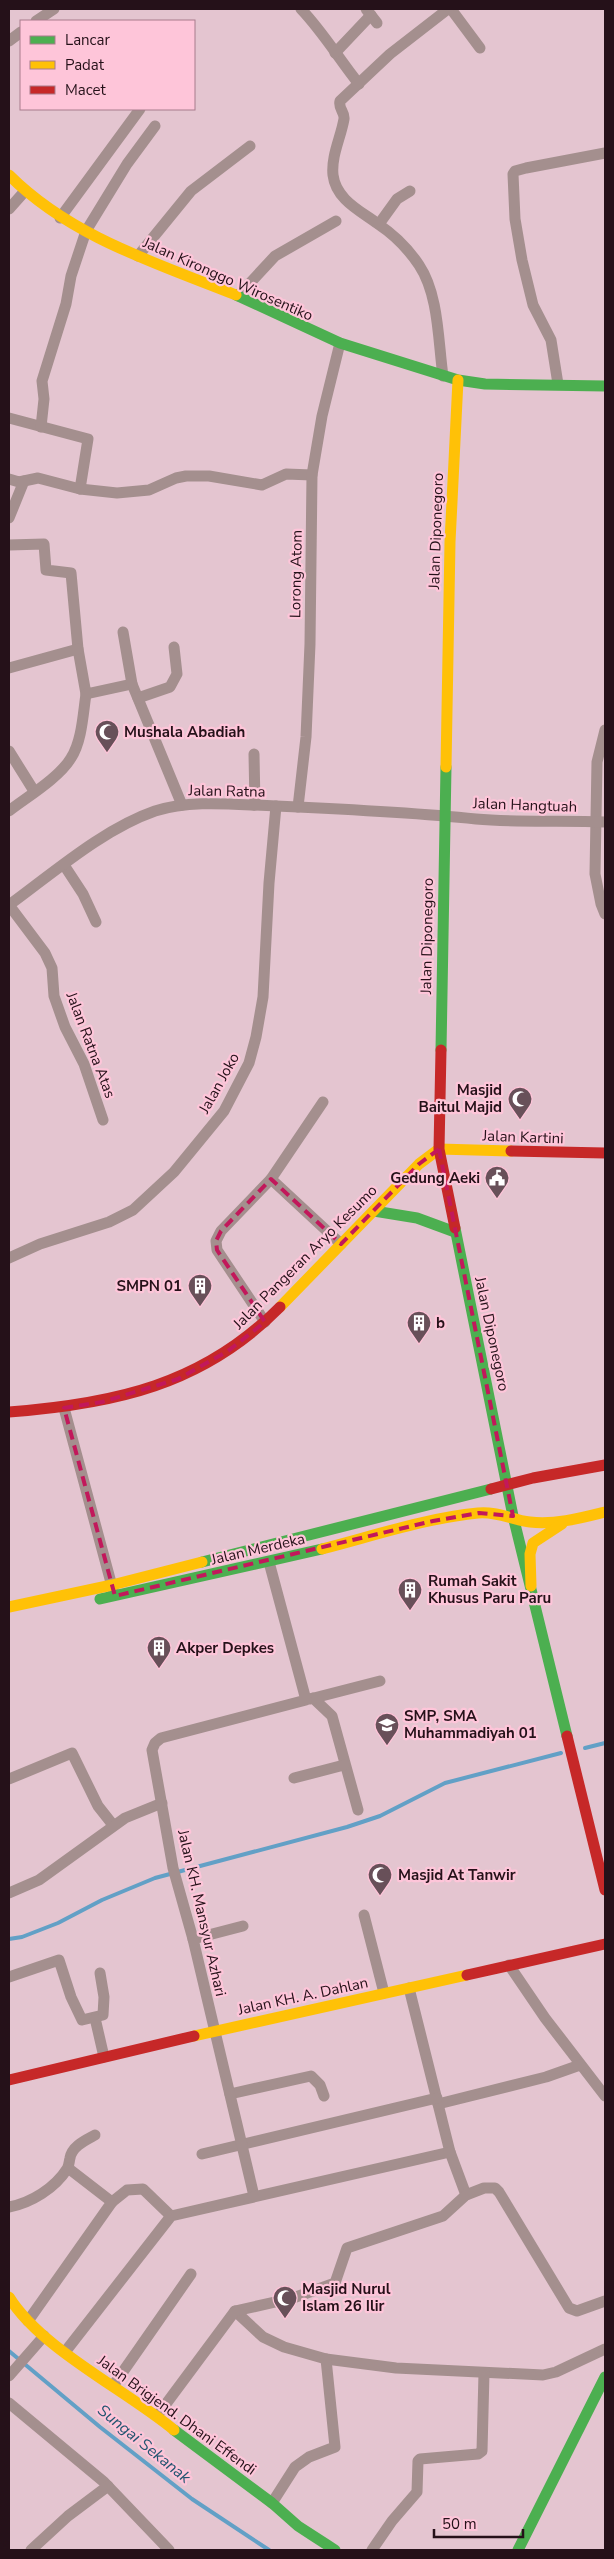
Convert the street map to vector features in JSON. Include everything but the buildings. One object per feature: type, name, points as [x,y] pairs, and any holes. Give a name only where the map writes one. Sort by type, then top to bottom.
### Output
[{"type":"street","points":[[38,20],[54,9]]},
{"type":"street","points":[[301,9],[320,29],[335,53],[359,84]]},
{"type":"street","points":[[451,378],[427,281],[419,265],[379,224],[355,210],[345,199],[334,178],[335,158],[344,117],[339,104],[394,51],[449,9],[480,48]]},
{"type":"street","points":[[335,53],[369,18]]},
{"type":"street","points":[[9,41],[20,33]]},
{"type":"street","points":[[60,218],[139,110]]},
{"type":"street","points":[[40,427],[44,399],[42,380],[66,304],[71,276],[86,231],[127,164],[155,126]]},
{"type":"street","points":[[138,256],[191,191],[250,146]]},
{"type":"street","points":[[558,384],[550,340],[533,305],[520,252],[515,219],[513,174],[515,171],[526,168],[605,153]]},
{"type":"street","name":"Jalan Kironggo Wirosentiko","points":[[9,175],[25,191],[60,218],[138,256],[238,296],[340,343],[451,378],[485,384],[605,386]]},
{"type":"street","points":[[9,209],[25,191]]},
{"type":"street","points":[[379,224],[397,199],[410,191]]},
{"type":"street","points":[[238,296],[275,256],[336,221]]},
{"type":"street","name":"Lorong Atom","points":[[298,807],[306,737],[310,644],[312,475],[322,416],[340,343]]},
{"type":"street","name":"Jalan Diponegoro","points":[[451,378],[450,542],[439,1149],[513,1516],[531,1586]]},
{"type":"street","points":[[9,418],[89,440],[80,488]]},
{"type":"street","points":[[9,480],[24,481],[38,478],[80,488],[117,493],[136,493],[186,476],[209,476],[262,485],[286,474],[312,475]]},
{"type":"street","points":[[9,518],[24,481]]},
{"type":"street","points":[[9,545],[44,544],[46,570],[70,572],[78,649],[86,694],[76,749],[71,759],[61,770],[9,811]]},
{"type":"street","points":[[123,632],[132,684],[182,805]]},
{"type":"street","points":[[138,698],[170,687],[176,674],[174,647]]},
{"type":"street","points":[[9,668],[78,649]]},
{"type":"street","points":[[86,694],[132,684]]},
{"type":"street","points":[[605,730],[598,762],[601,822],[595,874],[600,904],[605,914]]},
{"type":"street","points":[[9,751],[34,791]]},
{"type":"street","points":[[254,754],[256,805]]},
{"type":"street","name":"Jalan Ratna","points":[[9,905],[64,864],[122,827],[156,811],[182,805],[256,805],[444,815]]},
{"type":"street","name":"Jalan Joko","points":[[9,1258],[40,1244],[109,1222],[133,1210],[174,1172],[224,1111],[249,1063],[263,997],[269,883],[276,806]]},
{"type":"street","name":"Jalan Hangtuah","points":[[444,815],[478,819],[601,822]]},
{"type":"street","points":[[64,864],[83,894],[96,922]]},
{"type":"street","name":"Jalan Ratna Atas","points":[[9,905],[45,952],[52,968],[54,996],[65,1027],[84,1064],[102,1120]]},
{"type":"street","points":[[265,1322],[217,1250],[216,1241],[221,1231],[271,1179],[323,1102]]},
{"type":"street","name":"Jalan Kartini","points":[[439,1149],[605,1153]]},
{"type":"street","name":"Jalan Pangeran Aryo Kesumo","points":[[10,1408],[64,1408],[102,1402],[178,1378],[228,1350],[265,1322],[419,1164],[439,1149]]},
{"type":"street","points":[[271,1179],[341,1244]]},
{"type":"street","points":[[374,1211],[417,1218],[455,1232]]},
{"type":"street","points":[[64,1408],[114,1591]]},
{"type":"street","name":"Jalan Merdeka","points":[[9,1616],[114,1591],[533,1478],[605,1465]]},
{"type":"street","name":"Jalan Merdeka","points":[[9,1606],[114,1591],[269,1562],[434,1521],[479,1513],[513,1516],[533,1522],[566,1521]]},
{"type":"street","points":[[603,1513],[566,1521],[544,1533],[533,1543],[530,1554],[531,1586],[605,1890]]},
{"type":"street","points":[[269,1562],[309,1699],[332,1716],[358,1810]]},
{"type":"street","name":"Jalan KH. Mansyur Azhari","points":[[254,2196],[193,1939],[173,1868],[152,1750],[155,1743],[161,1738],[380,1681]]},
{"type":"street","points":[[9,1779],[72,1753],[98,1806],[113,1825]]},
{"type":"street","points":[[294,1778],[344,1765]]},
{"type":"street","points":[[9,1893],[39,1880],[113,1825],[139,1811],[162,1803]]},
{"type":"street","points":[[364,1915],[384,1993]]},
{"type":"street","points":[[193,1939],[243,1926]]},
{"type":"street","name":"Jalan KH. A. Dahlan","points":[[9,2080],[214,2031],[605,1944]]},
{"type":"street","points":[[9,1977],[59,1960],[71,1997],[82,2020],[103,2015],[104,1997],[100,1973]]},
{"type":"street","points":[[509,1966],[580,2065],[605,2096]]},
{"type":"street","points":[[409,1988],[450,2152],[466,2195]]},
{"type":"street","points":[[95,2018],[104,2057]]},
{"type":"street","points":[[202,2154],[546,2078],[580,2065]]},
{"type":"street","points":[[230,2094],[311,2076],[320,2085],[324,2096]]},
{"type":"street","points":[[9,2207],[28,2202],[43,2193],[68,2168],[70,2156],[74,2149],[83,2141],[95,2135]]},
{"type":"street","points":[[65,2352],[171,2216],[450,2152]]},
{"type":"street","points":[[68,2168],[112,2202]]},
{"type":"street","points":[[157,2416],[235,2311],[293,2298],[335,2283],[347,2248],[443,2216],[466,2195],[484,2188],[496,2189],[569,2308],[577,2311],[605,2301]]},
{"type":"street","points":[[28,2322],[112,2202],[127,2190],[144,2189],[171,2216]]},
{"type":"street","points":[[113,2386],[191,2274]]},
{"type":"street","name":"Jalan Brigjend. Dhani Effendi","points":[[9,2296],[19,2313],[44,2336],[157,2416],[194,2447],[272,2503],[298,2526],[335,2550]]},
{"type":"street","points":[[235,2311],[263,2337],[284,2347],[326,2359],[396,2368],[484,2373],[550,2374],[605,2349]]},
{"type":"street","points":[[9,2376],[44,2336]]},
{"type":"street","points":[[272,2503],[295,2467],[335,2446],[326,2359]]},
{"type":"street","points":[[372,2550],[392,2521],[417,2492],[418,2461],[424,2457],[478,2454],[482,2451],[484,2373]]},
{"type":"street","points":[[518,2550],[604,2382]]},
{"type":"street","points":[[9,2403],[108,2486],[169,2550]]},
{"type":"street","points":[[31,2550],[68,2516],[108,2486]]},
{"type":"highlighted area","points":[[439,1149],[513,1516],[479,1513],[433,1521],[115,1596],[64,1408],[102,1402],[178,1379],[228,1351],[265,1322],[217,1250],[216,1241],[221,1231],[271,1179],[341,1244],[419,1164]]},
{"type":"waterway","points":[[585,1748],[605,1743]]},
{"type":"waterway","points":[[9,1939],[22,1937],[58,1923],[102,1900],[155,1878],[347,1827],[380,1816],[445,1783],[561,1753]]},
{"type":"waterway","name":"Sungai Sekanak","points":[[9,2351],[100,2427],[192,2499],[269,2550]]},
{"type":"traffic: fast","points":[[236,295],[340,343],[458,380],[485,384],[605,386]]},
{"type":"traffic: fast","points":[[441,1050],[446,767]]},
{"type":"traffic: fast","points":[[374,1211],[417,1218],[455,1232]]},
{"type":"traffic: fast","points":[[455,1228],[513,1516],[567,1736]]},
{"type":"traffic: fast","points":[[202,1562],[491,1489]]},
{"type":"traffic: fast","points":[[100,1599],[322,1549]]},
{"type":"traffic: fast","points":[[518,2550],[605,2377]]},
{"type":"traffic: fast","points":[[174,2430],[272,2503],[298,2526],[335,2550]]},
{"type":"traffic: slow","points":[[9,175],[33,197],[87,232],[145,259],[236,295]]},
{"type":"traffic: slow","points":[[446,767],[450,542],[458,380]]},
{"type":"traffic: slow","points":[[280,1307],[419,1164],[439,1149],[511,1151]]},
{"type":"traffic: slow","points":[[322,1549],[419,1523],[458,1515],[498,1514],[530,1522],[549,1523],[605,1512]]},
{"type":"traffic: slow","points":[[531,1586],[530,1554],[533,1543],[562,1524]]},
{"type":"traffic: slow","points":[[9,1607],[112,1585],[202,1562]]},
{"type":"traffic: slow","points":[[194,2036],[467,1975]]},
{"type":"traffic: slow","points":[[9,2297],[23,2316],[63,2351],[174,2430]]},
{"type":"traffic: jam","points":[[441,1050],[439,1149],[455,1228]]},
{"type":"traffic: jam","points":[[511,1151],[605,1153]]},
{"type":"traffic: jam","points":[[9,1412],[85,1403],[121,1396],[155,1386],[188,1372],[220,1355],[251,1334],[280,1307]]},
{"type":"traffic: jam","points":[[491,1489],[533,1478],[605,1465]]},
{"type":"traffic: jam","points":[[567,1736],[605,1890]]},
{"type":"traffic: jam","points":[[467,1975],[605,1944]]},
{"type":"traffic: jam","points":[[9,2080],[194,2036]]},
{"type":"place","name":"Mushala Abadiah","points":[[107,753]]},
{"type":"place","name":"Masjid Baitul Majid","points":[[520,1120]]},
{"type":"place","name":"Gedung Aeki","points":[[497,1199]]},
{"type":"place","name":"SMPN 01","points":[[200,1307]]},
{"type":"place","name":"b","points":[[419,1344]]},
{"type":"place","name":"Rumah Sakit Khusus Paru Paru","points":[[410,1611]]},
{"type":"place","name":"Akper Depkes","points":[[159,1669]]},
{"type":"place","name":"SMP, SMA Muhammadiyah 01","points":[[387,1746]]},
{"type":"place","name":"Masjid At Tanwir","points":[[380,1896]]},
{"type":"place","name":"Masjid Nurul Islam 26 Ilir","points":[[285,2319]]}]
